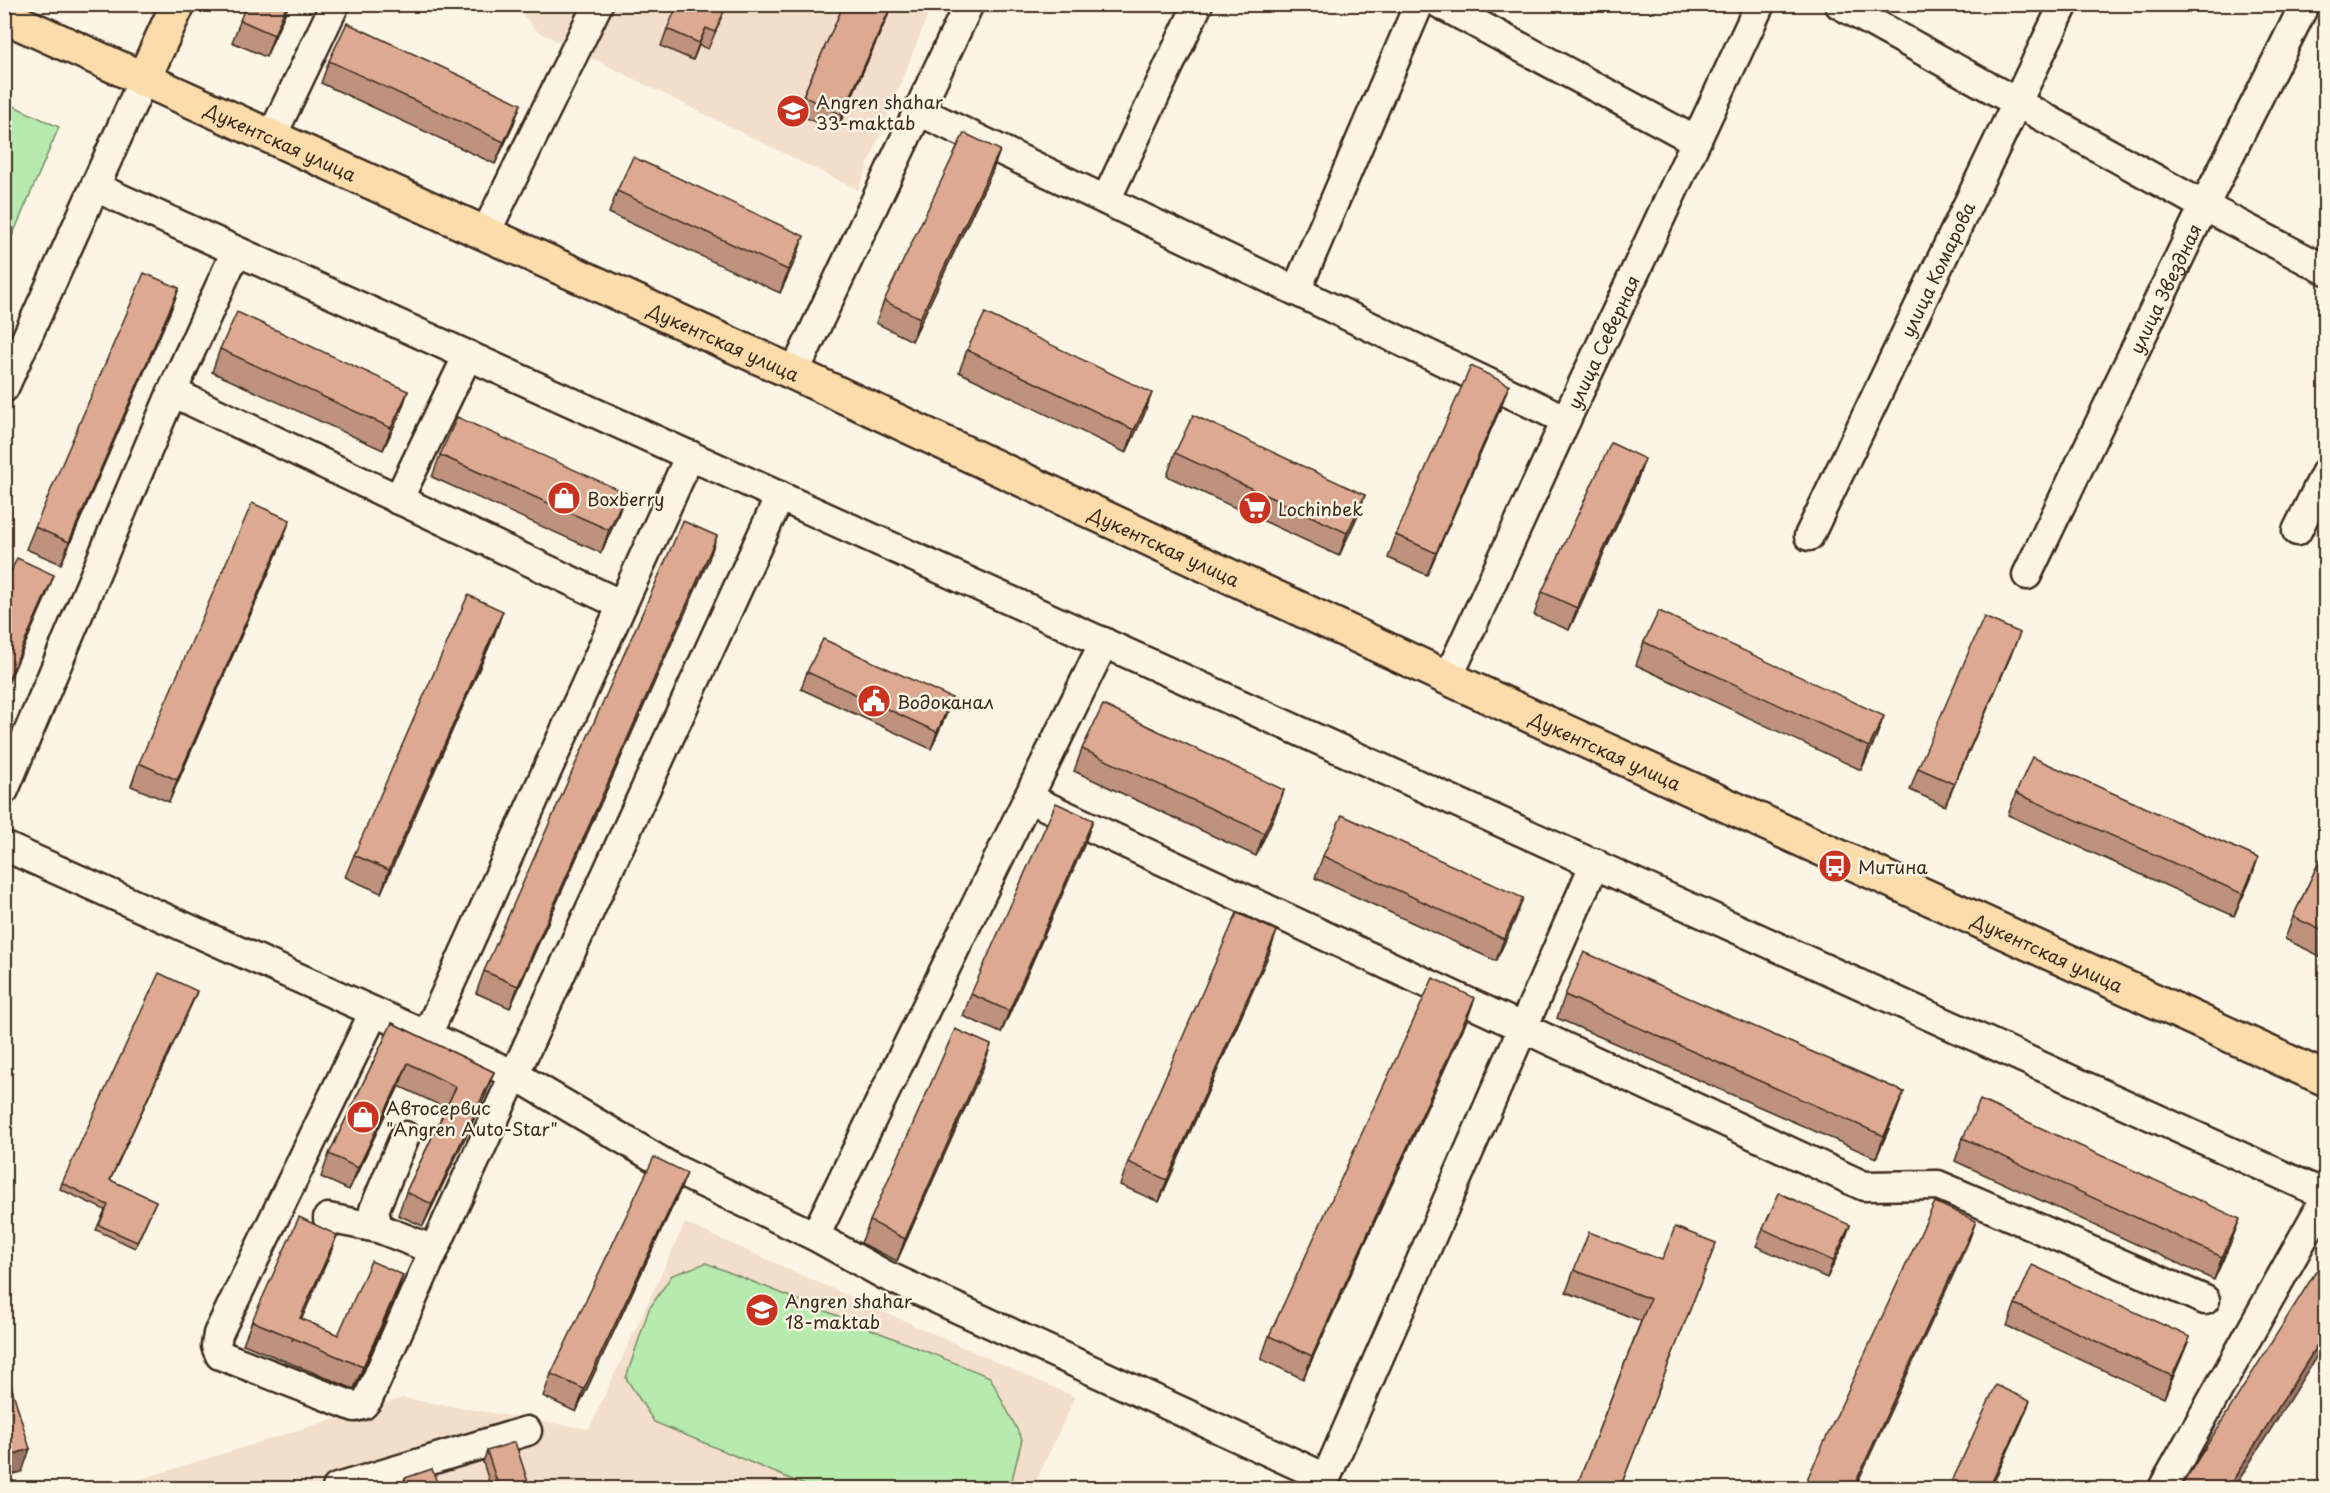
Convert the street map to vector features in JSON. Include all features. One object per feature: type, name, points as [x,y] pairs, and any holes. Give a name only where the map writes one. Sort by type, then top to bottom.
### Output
[{"type":"main road","points":[[143,80],[178,4]]},
{"type":"main road","name":"Дукентская улица","points":[[4,16],[794,373],[1448,678],[2325,1079]]},
{"type":"street","points":[[271,138],[335,4]]},
{"type":"street","points":[[485,234],[598,4]]},
{"type":"street","points":[[794,373],[969,4]]},
{"type":"street","points":[[1106,200],[1198,4]]},
{"type":"street","points":[[1296,291],[1419,4]]},
{"type":"street","points":[[1440,4],[1696,141]]},
{"type":"street","name":"улица Северная","points":[[1448,678],[1760,4]]},
{"type":"street","points":[[1839,4],[2204,206],[2325,270]]},
{"type":"street","name":"улица Комарова","points":[[1809,536],[2064,4]]},
{"type":"street","name":"улица Звездная","points":[[2027,575],[2204,206],[2305,4]]},
{"type":"street","points":[[4,388],[143,80]]},
{"type":"street","points":[[919,111],[1566,420]]},
{"type":"street","points":[[94,187],[1595,863],[2325,1196],[2163,1488]]},
{"type":"street","points":[[4,790],[172,392],[236,250]]},
{"type":"street","points":[[398,500],[468,355]]},
{"type":"street","points":[[172,392],[622,605]]},
{"type":"street","points":[[427,1035],[690,456]]},
{"type":"street","points":[[2297,531],[2325,472]]},
{"type":"street","points":[[374,1012],[218,1334],[216,1346],[220,1355],[355,1407],[363,1405],[368,1399],[434,1250],[780,496]]},
{"type":"street","points":[[815,1236],[1104,642]]},
{"type":"street","points":[[1028,798],[1864,1186],[1938,1185],[2205,1300]]},
{"type":"street","points":[[4,846],[515,1075],[672,1168],[815,1236],[885,1275],[1326,1478],[1595,863]]},
{"type":"street","points":[[378,1228],[374,1210],[405,1136]]},
{"type":"street","points":[[328,1218],[378,1228],[434,1250]]},
{"type":"street","points":[[337,1488],[527,1431]]},
{"type":"shaded area","name":"Angren shahar 33-maktab","points":[[514,5],[932,5],[858,190],[537,31]]},
{"type":"shaded area","name":"Angren shahar 18-maktab","points":[[685,1223],[1075,1397],[1033,1488],[112,1488],[402,1398],[589,1429]]},
{"type":"green space","points":[[5,102],[59,127],[5,253]]},
{"type":"green space","points":[[706,1263],[990,1377],[1022,1439],[1011,1484],[1006,1488],[812,1488],[654,1422],[626,1378],[649,1309],[672,1275]]},
{"type":"building","points":[[247,4],[287,4],[274,35],[240,20]]},
{"type":"building","points":[[678,4],[719,4],[726,7],[715,32],[706,28],[699,43],[667,29]]},
{"type":"building","points":[[844,4],[892,4],[842,115],[803,96]]},
{"type":"building","points":[[347,23],[521,104],[504,142],[329,61]]},
{"type":"building","points":[[964,133],[1000,150],[920,318],[884,301]]},
{"type":"building","points":[[633,157],[804,236],[788,270],[617,191]]},
{"type":"building","points":[[144,273],[179,288],[69,542],[35,527]]},
{"type":"building","points":[[237,312],[408,391],[391,428],[220,349]]},
{"type":"building","points":[[985,313],[1152,393],[1134,430],[967,350]]},
{"type":"building","points":[[1471,366],[1509,385],[1436,553],[1396,535]]},
{"type":"building","points":[[1193,415],[1365,495],[1347,533],[1175,453]]},
{"type":"building","points":[[457,417],[626,493],[609,530],[440,455]]},
{"type":"building","points":[[1611,443],[1645,459],[1577,608],[1542,592]]},
{"type":"building","points":[[252,503],[290,520],[177,780],[139,763]]},
{"type":"building","points":[[683,521],[717,536],[518,986],[484,971]]},
{"type":"building","points":[[17,558],[54,575],[4,689],[4,587]]},
{"type":"building","points":[[468,595],[503,611],[389,870],[354,855]]},
{"type":"building","points":[[1659,611],[1884,716],[1869,747],[1644,642]]},
{"type":"building","points":[[1984,617],[2020,633],[1954,784],[1918,768]]},
{"type":"building","points":[[823,639],[952,698],[937,732],[807,672]]},
{"type":"building","points":[[1103,705],[1284,790],[1264,833],[1082,749]]},
{"type":"building","points":[[2032,757],[2258,858],[2243,894],[2016,793]]},
{"type":"building","points":[[1056,803],[1093,820],[1009,1011],[971,994]]},
{"type":"building","points":[[1342,815],[1523,898],[1504,939],[1323,856]]},
{"type":"building","points":[[2325,849],[2325,932],[2293,917]]},
{"type":"building","points":[[1237,913],[1277,931],[1167,1180],[1128,1162]]},
{"type":"building","points":[[1584,952],[1904,1092],[1884,1136],[1565,995]]},
{"type":"building","points":[[159,973],[197,991],[110,1180],[156,1201],[137,1242],[99,1225],[108,1205],[62,1183]]},
{"type":"building","points":[[1433,978],[1475,998],[1312,1356],[1269,1336]]},
{"type":"building","points":[[392,1023],[494,1072],[432,1204],[406,1192],[456,1087],[408,1063],[358,1168],[329,1154]]},
{"type":"building","points":[[955,1029],[991,1045],[905,1239],[870,1221]]},
{"type":"building","points":[[1980,1100],[2240,1219],[2222,1257],[1963,1138]]},
{"type":"building","points":[[654,1157],[687,1173],[584,1389],[551,1374]]},
{"type":"building","points":[[1779,1193],[1850,1225],[1833,1261],[1763,1229]]},
{"type":"building","points":[[1935,1202],[1976,1221],[1853,1488],[1803,1488]]},
{"type":"building","points":[[299,1217],[337,1235],[300,1318],[338,1335],[371,1261],[403,1275],[363,1367],[252,1321]]},
{"type":"building","points":[[1675,1227],[1716,1243],[1620,1488],[1576,1488],[1650,1299],[1574,1270],[1589,1232],[1662,1260]]},
{"type":"building","points":[[2325,1257],[2325,1333],[2228,1488],[2180,1488]]},
{"type":"building","points":[[2032,1265],[2190,1337],[2172,1376],[2015,1304]]},
{"type":"building","points":[[4,1362],[30,1449],[4,1457]]},
{"type":"building","points":[[1996,1385],[2030,1401],[1989,1488],[1949,1488]]},
{"type":"building","points":[[515,1442],[530,1488],[499,1488],[487,1451]]},
{"type":"building","points":[[432,1469],[439,1488],[408,1488],[405,1478]]},
{"type":"place","name":"Angren shahar 33-maktab","points":[[793,111]]},
{"type":"place","name":"Boxberry","points":[[564,498]]},
{"type":"place","name":"Lochinbek","points":[[1255,508]]},
{"type":"place","name":"Водоканал","points":[[874,701]]},
{"type":"place","name":"Митина","points":[[1835,866]]},
{"type":"place","name":"Автосервис \"Angren Auto-Star\"","points":[[363,1117]]},
{"type":"place","name":"Angren shahar 18-maktab","points":[[762,1310]]}]
